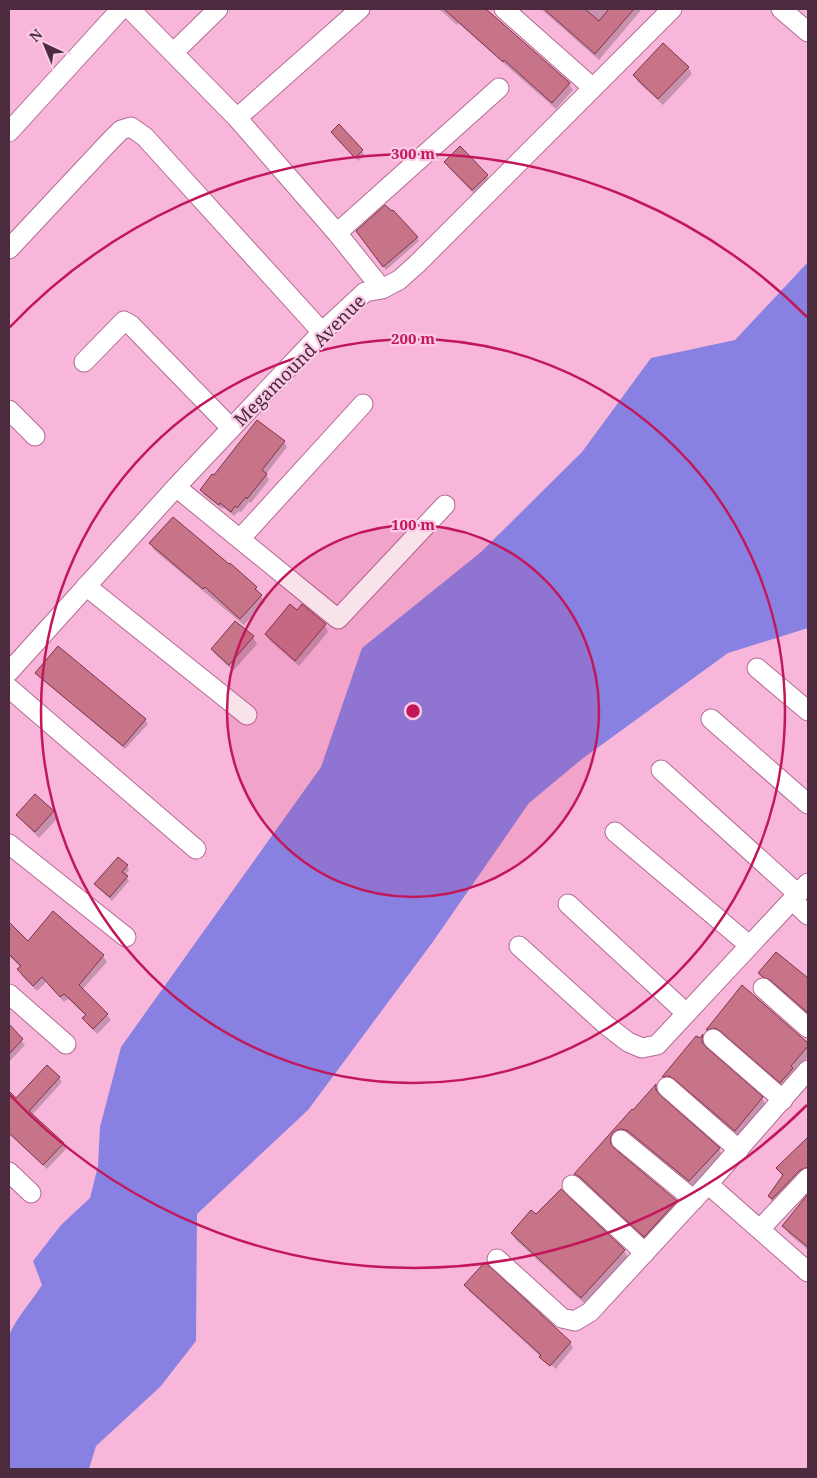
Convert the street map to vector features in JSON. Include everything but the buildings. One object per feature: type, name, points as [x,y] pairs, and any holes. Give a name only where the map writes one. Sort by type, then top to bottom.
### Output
[{"type":"street","points":[[9,132],[121,9]]},
{"type":"street","points":[[130,9],[237,118],[337,233],[382,289]]},
{"type":"street","points":[[173,53],[218,9]]},
{"type":"street","points":[[237,118],[360,9]]},
{"type":"street","points":[[504,9],[593,88]]},
{"type":"street","points":[[781,9],[808,32]]},
{"type":"street","name":"Megamound Avenue","points":[[9,672],[176,487],[322,332],[365,292],[382,289],[399,280],[417,264],[668,10]]},
{"type":"street","points":[[337,233],[500,88]]},
{"type":"street","points":[[9,249],[121,130],[132,127],[145,138],[322,332]]},
{"type":"street","points":[[84,362],[124,321],[131,325],[231,428]]},
{"type":"street","points":[[240,539],[363,404]]},
{"type":"street","points":[[9,410],[35,436]]},
{"type":"street","points":[[176,487],[338,619],[445,506]]},
{"type":"street","points":[[86,586],[247,715]]},
{"type":"street","points":[[757,668],[808,711]]},
{"type":"street","points":[[9,688],[196,848]]},
{"type":"street","points":[[712,719],[808,804]]},
{"type":"street","points":[[660,770],[799,892],[808,915]]},
{"type":"street","points":[[614,832],[749,945]]},
{"type":"street","points":[[9,844],[126,937]]},
{"type":"street","points":[[519,946],[606,1025],[628,1042],[642,1048],[657,1045],[799,892]]},
{"type":"street","points":[[568,904],[686,1013]]},
{"type":"street","points":[[763,988],[808,1028]]},
{"type":"street","points":[[9,994],[66,1044]]},
{"type":"street","points":[[713,1039],[783,1100]]},
{"type":"street","points":[[497,1259],[562,1318],[575,1321],[590,1312],[694,1200],[808,1070]]},
{"type":"street","points":[[667,1087],[739,1150]]},
{"type":"street","points":[[622,1140],[694,1200]]},
{"type":"street","points":[[9,1172],[32,1193]]},
{"type":"street","points":[[760,1229],[808,1178]]},
{"type":"street","points":[[708,1184],[808,1272]]},
{"type":"street","points":[[572,1185],[645,1252]]},
{"type":"shaded area","points":[[808,262],[808,628],[728,653],[582,759],[529,803],[432,943],[308,1110],[197,1214],[196,1341],[160,1387],[96,1446],[89,1469],[9,1469],[9,1335],[42,1285],[33,1261],[61,1225],[90,1198],[98,1166],[100,1127],[121,1047],[321,767],[362,648],[481,552],[582,452],[651,358],[735,340]]}]
